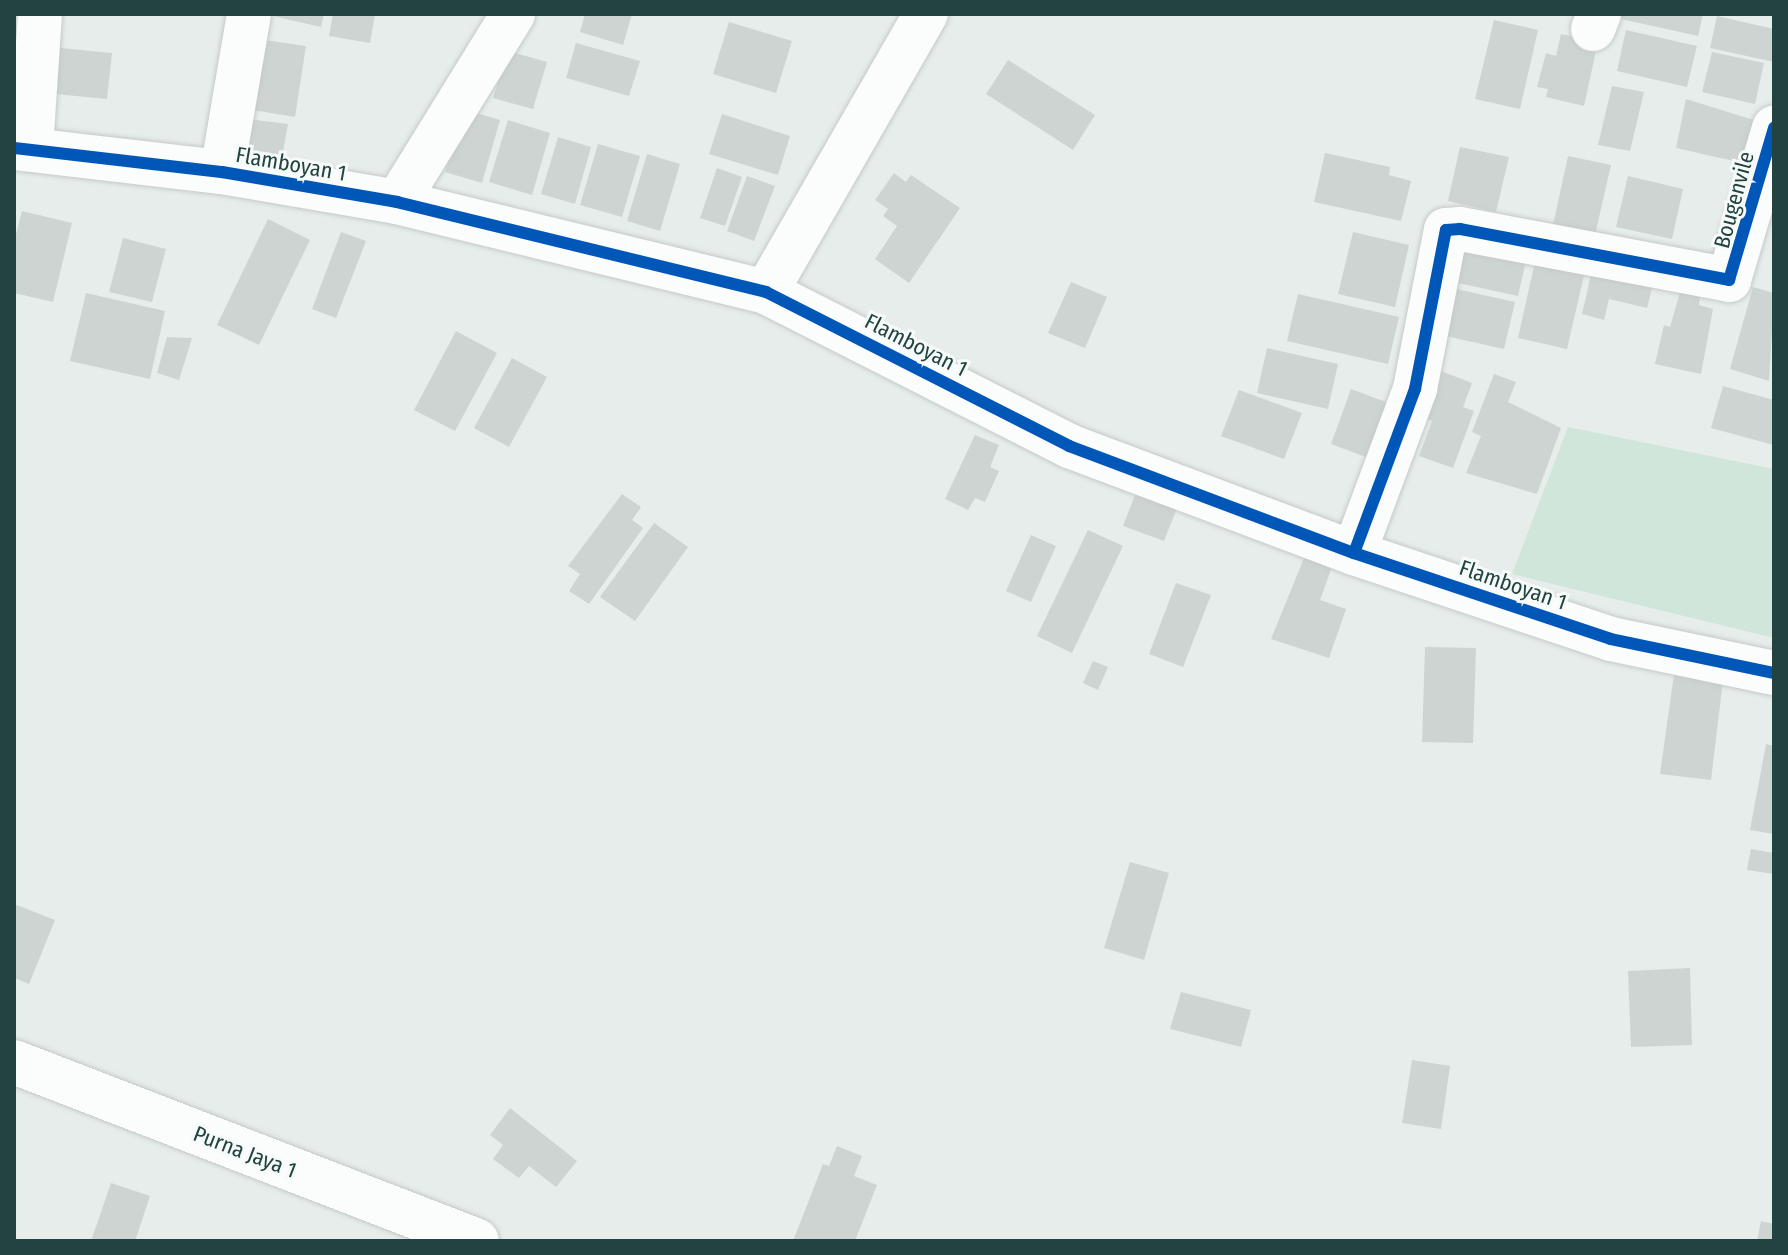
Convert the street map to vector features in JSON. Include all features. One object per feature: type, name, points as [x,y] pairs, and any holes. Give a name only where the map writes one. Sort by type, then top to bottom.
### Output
[{"type":"street","points":[[23,148],[40,14]]},
{"type":"street","points":[[222,172],[249,14]]},
{"type":"street","points":[[397,202],[513,14]]},
{"type":"street","points":[[766,292],[926,14]]},
{"type":"street","name":"Bougenvile","points":[[1354,553],[1415,389],[1446,230],[1460,229],[1729,280],[1774,128]]},
{"type":"street","name":"Flamboyan 1","points":[[23,148],[222,172],[397,202],[766,292],[1069,446],[1354,553],[1611,639],[1774,673]]},
{"type":"street","name":"Purna Jaya 1","points":[[14,1062],[477,1241]]},
{"type":"green space","points":[[1568,427],[1774,469],[1774,638],[1512,574]]},
{"type":"building","points":[[264,14],[324,14],[321,27]]},
{"type":"building","points":[[333,14],[375,14],[370,43],[329,36]]},
{"type":"building","points":[[585,14],[632,14],[623,45],[580,32]]},
{"type":"building","points":[[1622,14],[1703,14],[1698,36],[1621,19]]},
{"type":"building","points":[[1717,16],[1774,29],[1774,62],[1710,48]]},
{"type":"building","points":[[1494,20],[1538,30],[1520,109],[1475,99]]},
{"type":"building","points":[[729,22],[792,41],[776,93],[713,74]]},
{"type":"building","points":[[1626,30],[1697,46],[1687,87],[1617,71]]},
{"type":"building","points":[[1561,34],[1598,42],[1584,106],[1546,97],[1548,89],[1537,87],[1546,53],[1556,56]]},
{"type":"building","points":[[258,39],[306,46],[295,117],[247,109]]},
{"type":"building","points":[[576,43],[640,61],[629,96],[566,78]]},
{"type":"building","points":[[50,47],[112,53],[107,99],[45,93]]},
{"type":"building","points":[[508,51],[547,62],[533,109],[493,98]]},
{"type":"building","points":[[1712,52],[1764,63],[1755,104],[1702,92]]},
{"type":"building","points":[[1008,60],[1095,115],[1073,150],[986,94]]},
{"type":"building","points":[[1612,86],[1644,92],[1630,151],[1598,145]]},
{"type":"building","points":[[1686,99],[1757,121],[1747,164],[1676,148]]},
{"type":"building","points":[[463,109],[500,120],[482,183],[445,172]]},
{"type":"building","points":[[722,114],[790,136],[778,175],[709,154]]},
{"type":"building","points":[[249,119],[288,124],[282,157],[244,151]]},
{"type":"building","points":[[508,120],[550,133],[532,195],[489,182]]},
{"type":"building","points":[[558,137],[591,147],[575,204],[541,194]]},
{"type":"building","points":[[598,144],[640,156],[622,217],[580,205]]},
{"type":"building","points":[[1460,147],[1509,157],[1496,212],[1448,201]]},
{"type":"building","points":[[1325,153],[1390,167],[1389,175],[1411,181],[1401,221],[1314,202]]},
{"type":"building","points":[[647,154],[680,164],[660,231],[627,221]]},
{"type":"building","points":[[1568,156],[1611,165],[1595,235],[1553,225]]},
{"type":"building","points":[[717,168],[742,177],[725,226],[700,218]]},
{"type":"building","points":[[894,173],[906,182],[911,175],[960,208],[909,283],[875,259],[897,226],[883,216],[888,209],[875,200]]},
{"type":"building","points":[[747,176],[775,186],[754,241],[727,231]]},
{"type":"building","points":[[1628,176],[1683,189],[1672,239],[1616,227]]},
{"type":"building","points":[[22,211],[72,223],[53,302],[14,293],[14,242]]},
{"type":"building","points":[[268,219],[310,240],[259,345],[217,325]]},
{"type":"building","points":[[1451,230],[1529,248],[1518,296],[1440,279]]},
{"type":"building","points":[[341,232],[366,241],[336,318],[312,309]]},
{"type":"building","points":[[1353,232],[1409,245],[1395,307],[1338,294]]},
{"type":"building","points":[[123,238],[166,249],[152,302],[109,292]]},
{"type":"building","points":[[1536,257],[1586,267],[1567,349],[1518,338]]},
{"type":"building","points":[[1593,266],[1654,280],[1647,308],[1609,299],[1604,320],[1582,314]]},
{"type":"building","points":[[1071,282],[1107,297],[1085,348],[1048,333]]},
{"type":"building","points":[[1753,287],[1774,293],[1769,381],[1730,369]]},
{"type":"building","points":[[1452,288],[1515,302],[1504,349],[1441,335]]},
{"type":"building","points":[[1680,292],[1700,297],[1699,305],[1713,309],[1701,374],[1655,364],[1664,325],[1670,327]]},
{"type":"building","points":[[86,293],[165,311],[150,379],[70,361]]},
{"type":"building","points":[[1298,294],[1399,317],[1388,364],[1287,341]]},
{"type":"building","points":[[456,331],[497,353],[455,431],[414,410]]},
{"type":"building","points":[[167,337],[192,338],[179,380],[157,373]]},
{"type":"building","points":[[1267,348],[1338,364],[1328,409],[1257,393]]},
{"type":"building","points":[[512,358],[547,377],[509,447],[474,428]]},
{"type":"building","points":[[1436,369],[1472,383],[1463,407],[1474,411],[1453,468],[1419,456],[1432,421],[1419,416]]},
{"type":"building","points":[[1494,374],[1516,382],[1508,402],[1561,428],[1537,494],[1466,473],[1481,436],[1472,432]]},
{"type":"building","points":[[1723,386],[1774,400],[1774,445],[1711,428]]},
{"type":"building","points":[[1351,389],[1391,404],[1371,459],[1331,444]]},
{"type":"building","points":[[1239,390],[1302,413],[1284,459],[1221,436]]},
{"type":"building","points":[[975,435],[999,445],[990,467],[999,471],[985,502],[975,498],[968,510],[945,499]]},
{"type":"building","points":[[1140,482],[1181,498],[1164,541],[1123,526]]},
{"type":"building","points":[[622,494],[641,507],[632,520],[643,528],[589,604],[569,591],[580,574],[568,566]]},
{"type":"building","points":[[654,523],[688,547],[635,621],[600,597]]},
{"type":"building","points":[[1088,530],[1123,546],[1072,653],[1037,636]]},
{"type":"building","points":[[1031,535],[1056,546],[1031,602],[1006,591]]},
{"type":"building","points":[[1304,558],[1332,567],[1320,600],[1346,609],[1329,658],[1271,639]]},
{"type":"building","points":[[1176,583],[1211,595],[1183,667],[1149,654]]},
{"type":"building","points":[[1425,647],[1476,648],[1473,743],[1422,742]]},
{"type":"building","points":[[1093,661],[1108,667],[1098,690],[1083,683]]},
{"type":"building","points":[[1674,674],[1723,680],[1711,780],[1660,774]]},
{"type":"building","points":[[1766,744],[1774,746],[1774,834],[1750,830]]},
{"type":"building","points":[[1751,849],[1774,853],[1774,874],[1747,870]]},
{"type":"building","points":[[1130,862],[1169,873],[1144,960],[1104,948]]},
{"type":"building","points":[[14,904],[55,920],[29,984],[14,978]]},
{"type":"building","points":[[1690,968],[1692,1045],[1631,1047],[1628,971]]},
{"type":"building","points":[[1181,992],[1251,1010],[1241,1047],[1170,1029]]},
{"type":"building","points":[[1412,1060],[1450,1066],[1441,1129],[1402,1123]]},
{"type":"building","points":[[510,1108],[577,1161],[556,1187],[529,1166],[519,1178],[493,1159],[503,1145],[490,1135]]},
{"type":"building","points":[[837,1146],[862,1156],[854,1176],[877,1185],[855,1241],[793,1241],[823,1164],[829,1166]]},
{"type":"building","points":[[111,1183],[150,1196],[135,1241],[91,1241]]},
{"type":"building","points":[[1761,1221],[1774,1224],[1774,1241],[1757,1241]]},
{"type":"cycle path","points":[[1354,553],[1415,389],[1446,230],[1460,229],[1729,280],[1774,128]]},
{"type":"cycle path","points":[[14,148],[222,172],[397,202],[766,292],[1069,446],[1354,553],[1611,639],[1774,673]]}]
